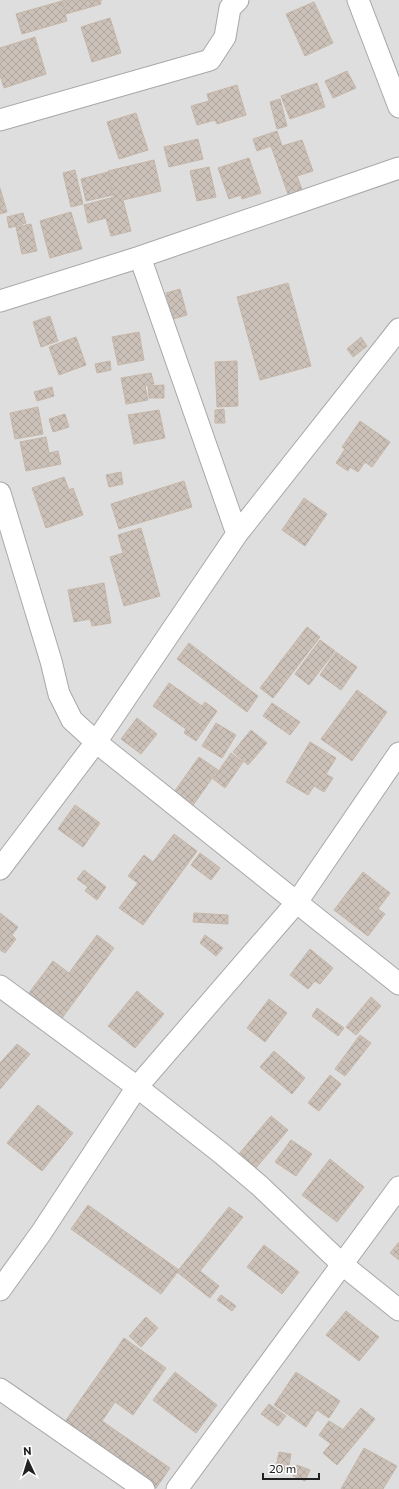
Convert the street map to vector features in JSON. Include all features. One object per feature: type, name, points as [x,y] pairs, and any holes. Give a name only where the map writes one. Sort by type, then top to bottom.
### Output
[{"type":"street","points":[[0,120],[210,60],[225,37],[230,8],[238,0]]},
{"type":"street","points":[[358,0],[398,100]]},
{"type":"street","points":[[0,301],[140,257],[399,168]]},
{"type":"street","points":[[140,257],[237,534]]},
{"type":"street","points":[[0,868],[96,742],[237,534],[399,330]]},
{"type":"street","points":[[0,493],[51,660],[58,694],[72,720],[96,742],[399,984]]},
{"type":"street","points":[[0,1290],[41,1233],[137,1086],[297,902],[399,753]]},
{"type":"street","points":[[0,986],[137,1086],[260,1186],[343,1265],[399,1310]]},
{"type":"street","points":[[178,1489],[399,1187]]},
{"type":"street","points":[[0,1389],[144,1489]]},
{"type":"shaded area","points":[[0,0],[399,0],[399,1489],[0,1489]]},
{"type":"building","points":[[102,0],[100,1],[101,4],[66,14],[62,1]]},
{"type":"building","points":[[62,1],[67,21],[22,34],[16,14]]},
{"type":"building","points":[[314,2],[333,43],[305,56],[286,14]]},
{"type":"building","points":[[110,18],[121,53],[92,62],[81,27]]},
{"type":"building","points":[[35,37],[46,74],[4,88],[0,75],[0,48]]},
{"type":"building","points":[[347,71],[356,88],[333,98],[325,81]]},
{"type":"building","points":[[317,83],[325,107],[290,119],[281,96]]},
{"type":"building","points":[[237,85],[246,115],[217,124],[215,120],[197,125],[191,106],[209,101],[207,94]]},
{"type":"building","points":[[280,99],[287,126],[277,129],[270,102]]},
{"type":"building","points":[[136,113],[148,150],[119,159],[107,122]]},
{"type":"building","points":[[277,131],[282,146],[302,140],[313,171],[297,176],[304,195],[290,200],[271,146],[257,151],[253,139]]},
{"type":"building","points":[[198,139],[203,159],[169,167],[164,147]]},
{"type":"building","points":[[249,158],[261,193],[242,199],[241,195],[229,199],[218,168]]},
{"type":"building","points":[[154,160],[161,191],[123,200],[131,231],[111,236],[106,218],[88,223],[84,205],[114,197],[108,171]]},
{"type":"building","points":[[209,167],[216,197],[197,201],[190,171]]},
{"type":"building","points":[[75,170],[83,204],[71,207],[63,173]]},
{"type":"building","points":[[108,172],[113,195],[86,201],[81,179]]},
{"type":"building","points":[[0,188],[7,212],[0,214]]},
{"type":"building","points":[[71,212],[82,249],[50,258],[40,221]]},
{"type":"building","points":[[23,213],[26,223],[9,228],[7,217]]},
{"type":"building","points":[[31,224],[37,251],[22,254],[16,227]]},
{"type":"building","points":[[288,283],[311,366],[260,380],[237,297]]},
{"type":"building","points":[[180,289],[187,315],[173,319],[166,293]]},
{"type":"building","points":[[50,316],[58,341],[41,347],[33,322]]},
{"type":"building","points":[[139,332],[144,360],[118,365],[112,337]]},
{"type":"building","points":[[76,337],[86,365],[59,375],[49,347]]},
{"type":"building","points":[[361,337],[367,346],[353,357],[347,349]]},
{"type":"building","points":[[110,361],[111,370],[97,373],[95,364]]},
{"type":"building","points":[[237,361],[238,406],[217,407],[215,362]]},
{"type":"building","points":[[151,373],[154,384],[145,386],[148,400],[126,404],[121,378]]},
{"type":"building","points":[[164,385],[164,398],[149,398],[148,386]]},
{"type":"building","points":[[52,387],[54,396],[37,401],[34,392]]},
{"type":"building","points":[[38,407],[43,434],[15,439],[10,413]]},
{"type":"building","points":[[224,409],[225,423],[215,423],[215,410]]},
{"type":"building","points":[[159,410],[165,438],[134,444],[128,415]]},
{"type":"building","points":[[65,414],[69,427],[53,432],[49,419]]},
{"type":"building","points":[[360,421],[390,442],[372,467],[365,462],[358,472],[350,467],[348,471],[336,463],[345,449],[342,447]]},
{"type":"building","points":[[46,437],[49,453],[58,451],[61,464],[26,471],[20,442]]},
{"type":"building","points":[[121,472],[123,484],[109,487],[106,475]]},
{"type":"building","points":[[64,477],[69,490],[73,488],[83,515],[46,528],[32,488]]},
{"type":"building","points":[[184,481],[192,507],[119,529],[111,504]]},
{"type":"building","points":[[304,498],[327,514],[305,546],[282,530]]},
{"type":"building","points":[[141,528],[160,596],[124,606],[110,557],[123,553],[118,535]]},
{"type":"building","points":[[104,583],[111,623],[92,626],[90,619],[74,622],[68,590]]},
{"type":"building","points":[[307,627],[320,637],[273,698],[260,688]]},
{"type":"building","points":[[320,640],[335,651],[309,685],[295,674]]},
{"type":"building","points":[[189,643],[258,696],[247,712],[177,659]]},
{"type":"building","points":[[336,652],[357,667],[341,690],[320,675]]},
{"type":"building","points":[[169,683],[202,706],[205,702],[217,711],[196,741],[184,733],[186,729],[153,706]]},
{"type":"building","points":[[357,690],[387,712],[352,761],[321,739]]},
{"type":"building","points":[[272,703],[300,722],[290,735],[263,716]]},
{"type":"building","points":[[137,718],[157,734],[141,754],[121,739]]},
{"type":"building","points":[[216,723],[236,735],[222,758],[202,746]]},
{"type":"building","points":[[251,730],[267,743],[248,765],[233,752]]},
{"type":"building","points":[[310,742],[336,758],[326,774],[333,778],[324,792],[314,786],[308,795],[286,782]]},
{"type":"building","points":[[231,753],[243,762],[225,788],[213,779]]},
{"type":"building","points":[[199,757],[218,770],[191,808],[172,795]]},
{"type":"building","points":[[75,805],[100,823],[83,847],[58,829]]},
{"type":"building","points":[[174,834],[197,851],[143,925],[119,908],[138,883],[128,876],[144,855],[153,862]]},
{"type":"building","points":[[200,853],[220,868],[211,880],[191,865]]},
{"type":"building","points":[[84,870],[106,887],[97,900],[85,891],[88,887],[77,879]]},
{"type":"building","points":[[363,872],[390,893],[378,909],[385,914],[368,936],[334,910]]},
{"type":"building","points":[[0,913],[18,927],[12,935],[16,939],[5,953],[0,950]]},
{"type":"building","points":[[194,913],[228,915],[228,924],[193,922]]},
{"type":"building","points":[[97,935],[114,948],[62,1018],[29,993],[53,961],[69,973]]},
{"type":"building","points":[[205,935],[223,948],[216,956],[200,943]]},
{"type":"building","points":[[310,949],[333,968],[320,984],[315,981],[308,989],[290,975]]},
{"type":"building","points":[[137,991],[164,1014],[135,1048],[108,1026]]},
{"type":"building","points":[[371,997],[381,1006],[356,1035],[346,1027]]},
{"type":"building","points":[[269,999],[287,1013],[265,1042],[247,1028]]},
{"type":"building","points":[[317,1008],[344,1028],[338,1036],[312,1016]]},
{"type":"building","points":[[360,1035],[371,1043],[345,1076],[335,1069]]},
{"type":"building","points":[[17,1044],[30,1054],[0,1089],[0,1063]]},
{"type":"building","points":[[274,1051],[305,1078],[292,1094],[260,1067]]},
{"type":"building","points":[[330,1075],[341,1084],[319,1111],[308,1103]]},
{"type":"building","points":[[38,1105],[73,1133],[42,1171],[7,1143]]},
{"type":"building","points":[[271,1116],[288,1130],[255,1169],[238,1155]]},
{"type":"building","points":[[291,1140],[312,1154],[296,1176],[275,1162]]},
{"type":"building","points":[[330,1159],[364,1187],[337,1222],[302,1195]]},
{"type":"building","points":[[88,1205],[179,1270],[161,1294],[71,1229]]},
{"type":"building","points":[[229,1207],[243,1217],[200,1271],[219,1286],[210,1298],[177,1272]]},
{"type":"building","points":[[399,1242],[399,1260],[390,1253]]},
{"type":"building","points":[[264,1245],[299,1272],[282,1294],[247,1267]]},
{"type":"building","points":[[221,1295],[236,1306],[232,1311],[217,1300]]},
{"type":"building","points":[[346,1311],[379,1337],[359,1361],[326,1335]]},
{"type":"building","points":[[146,1317],[158,1328],[141,1347],[129,1336]]},
{"type":"building","points":[[124,1338],[166,1368],[133,1415],[115,1402],[102,1421],[170,1468],[156,1488],[64,1423]]},
{"type":"building","points":[[175,1372],[217,1405],[196,1433],[153,1400]]},
{"type":"building","points":[[296,1372],[340,1401],[329,1418],[317,1410],[306,1427],[274,1405]]},
{"type":"building","points":[[269,1404],[286,1416],[278,1426],[261,1414]]},
{"type":"building","points":[[361,1408],[375,1419],[337,1465],[323,1453]]},
{"type":"building","points":[[329,1421],[342,1429],[331,1444],[319,1435]]},
{"type":"building","points":[[364,1448],[397,1466],[383,1489],[341,1489]]},
{"type":"building","points":[[279,1452],[291,1454],[288,1470],[276,1468]]},
{"type":"building","points":[[297,1465],[310,1470],[305,1481],[293,1476]]}]
